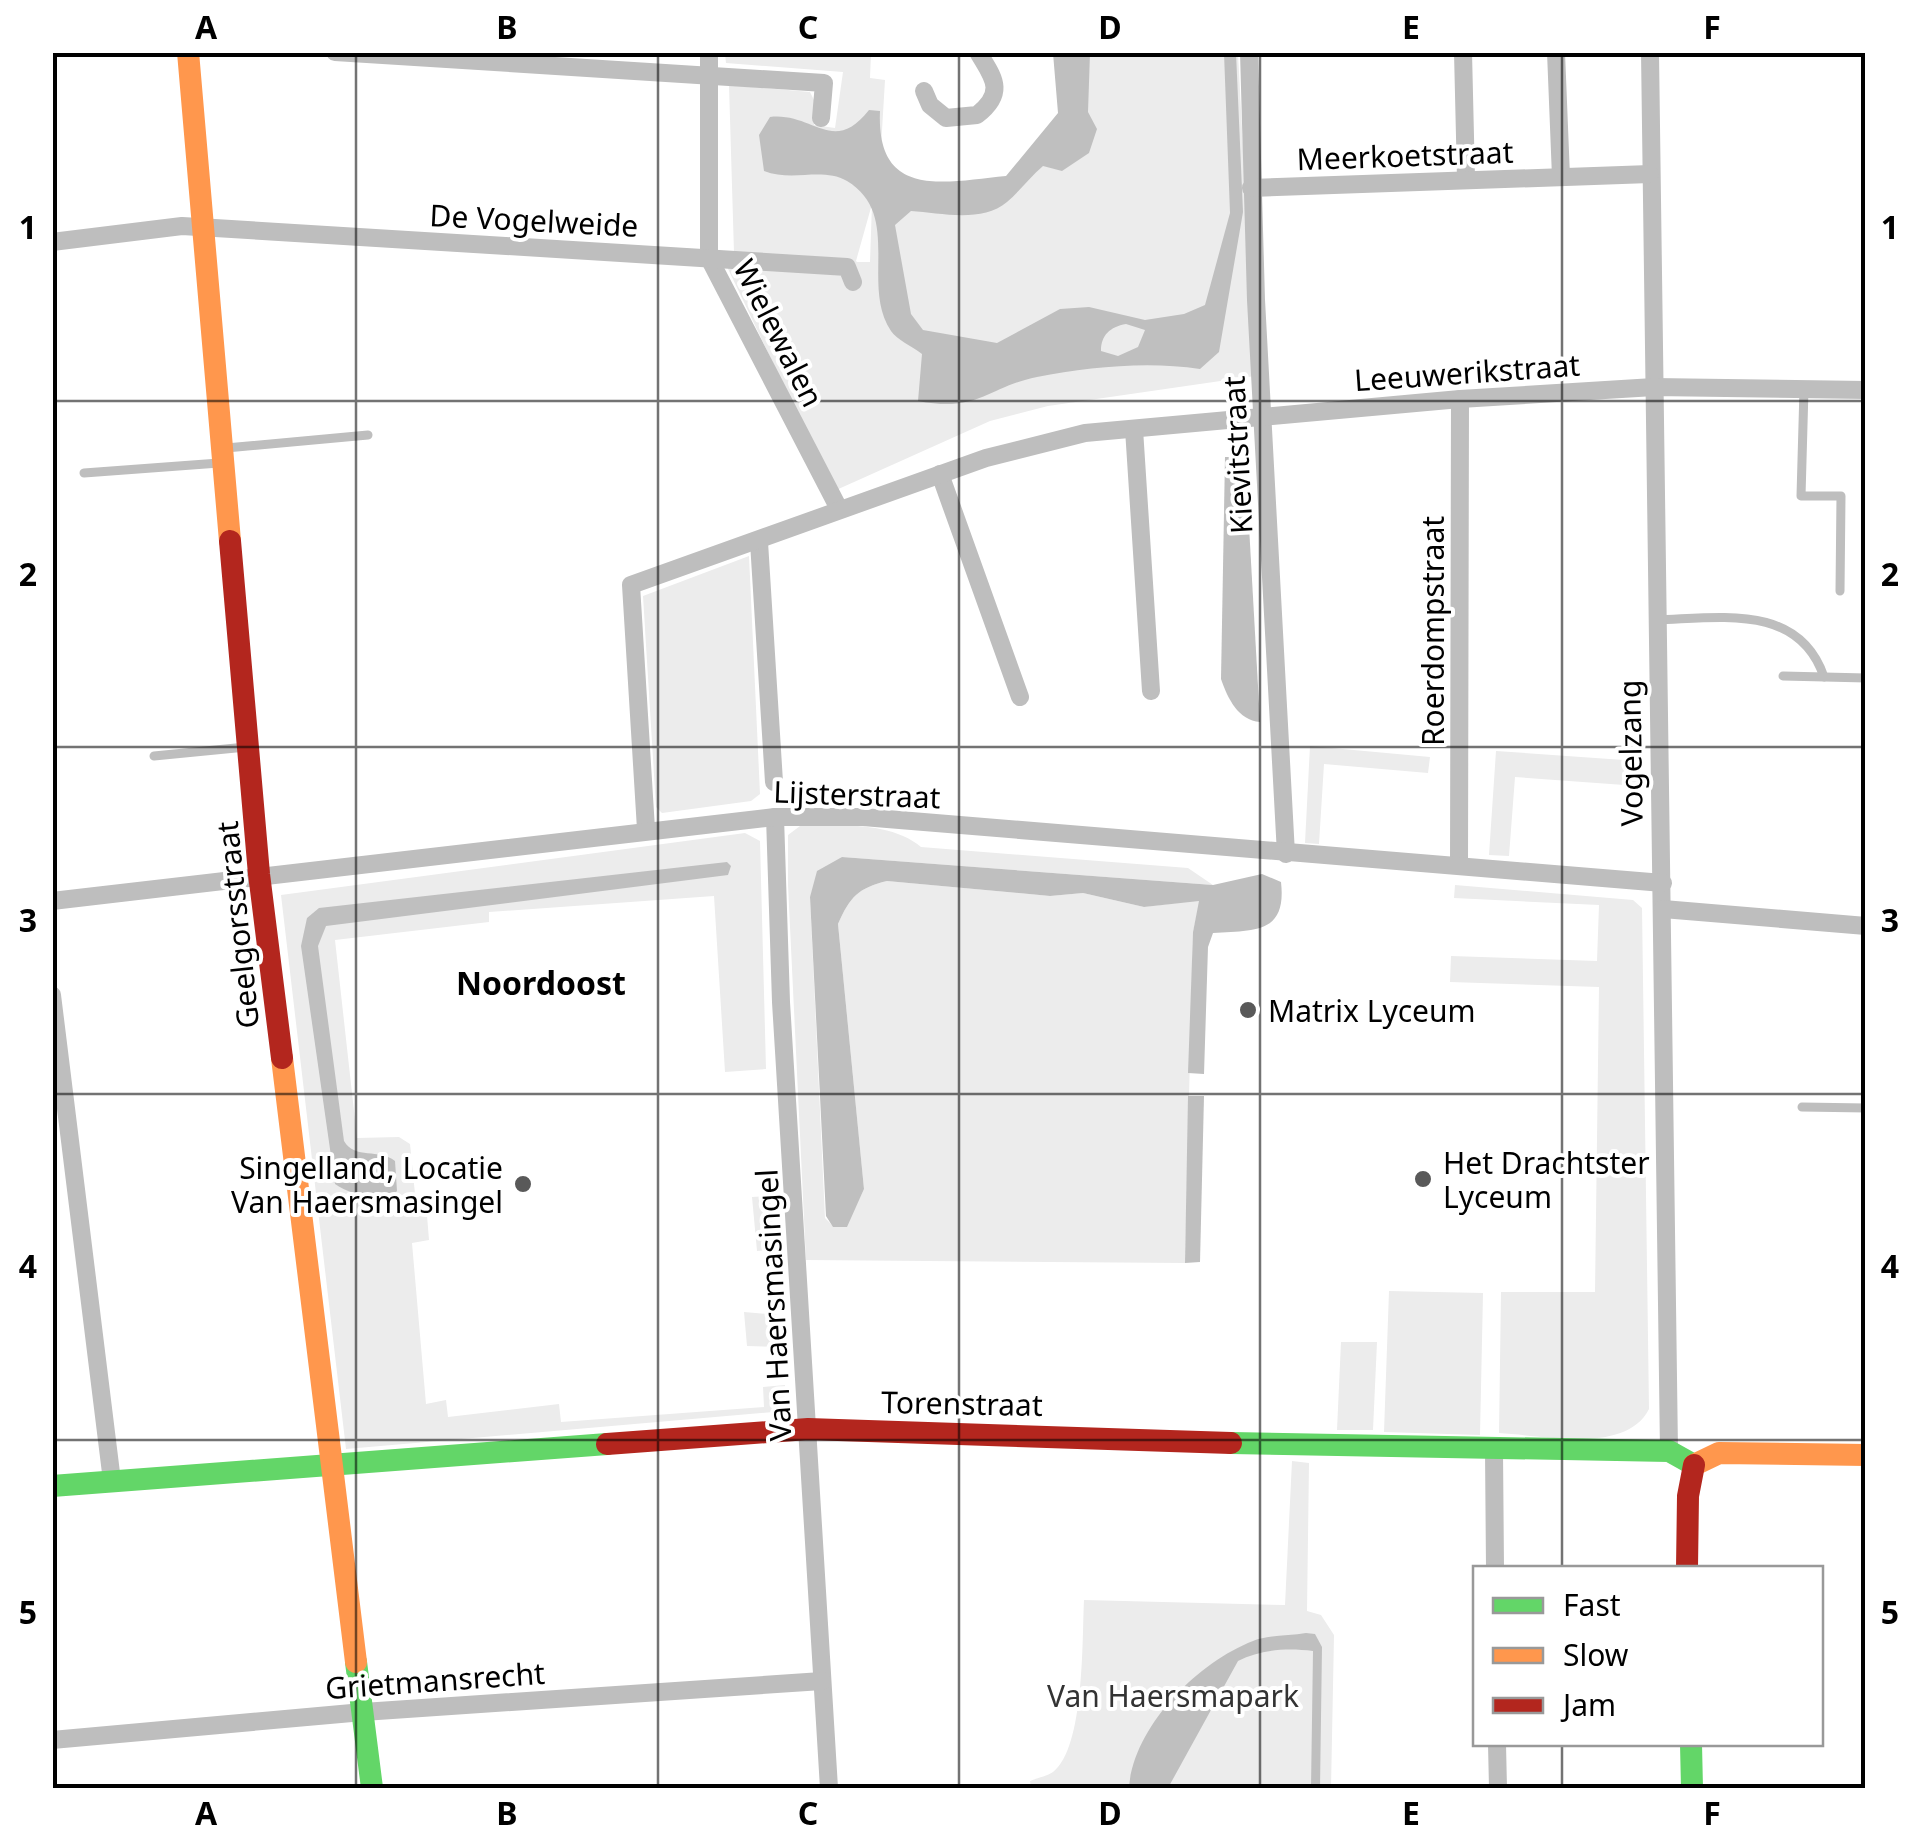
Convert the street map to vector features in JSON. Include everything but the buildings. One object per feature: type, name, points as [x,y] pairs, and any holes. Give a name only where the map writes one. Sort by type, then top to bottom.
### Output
[{"type":"street","name":"Geelgorsstraat","points":[[188,52],[259,874],[372,1788]]},
{"type":"street","points":[[335,52],[824,83],[821,118]]},
{"type":"street","name":"Wielewalen","points":[[710,52],[709,258],[839,509]]},
{"type":"street","points":[[924,91],[930,105],[946,118],[977,115],[992,98],[995,84],[994,73],[978,52]]},
{"type":"street","name":"Kievitstraat","points":[[1249,52],[1252,188],[1286,854]]},
{"type":"street","points":[[1463,52],[1466,179]]},
{"type":"street","points":[[1556,52],[1561,178]]},
{"type":"street","name":"Vogelzang","points":[[1650,52],[1668,1452]]},
{"type":"street","name":"Meerkoetstraat","points":[[1252,188],[1650,174]]},
{"type":"street","name":"De Vogelweide","points":[[52,242],[182,226],[847,267],[853,282]]},
{"type":"street","name":"Leeuwerikstraat","points":[[646,829],[632,586],[759,542],[839,509],[1052,438],[1134,428],[1460,399],[1654,387],[1866,390]]},
{"type":"street","name":"Roerdompstraat","points":[[1459,864],[1460,399]]},
{"type":"street","points":[[1134,428],[1151,691]]},
{"type":"street","points":[[940,474],[1020,697]]},
{"type":"street","points":[[759,542],[774,782]]},
{"type":"street","name":"Lijsterstraat","points":[[52,900],[646,829],[775,817],[863,816],[1663,883]]},
{"type":"street","name":"Van Haersmasingel","points":[[775,817],[781,1002],[830,1788]]},
{"type":"street","points":[[1664,908],[1866,926]]},
{"type":"street","points":[[52,995],[112,1481]]},
{"type":"street","name":"Torenstraat","points":[[52,1486],[808,1430],[1668,1452],[1694,1465]]},
{"type":"street","points":[[1494,1450],[1495,1566]]},
{"type":"street","points":[[1687,1566],[1688,1496],[1694,1465],[1719,1453],[1866,1454]]},
{"type":"street","name":"Grietmansrecht","points":[[52,1740],[363,1712],[822,1681]]},
{"type":"street","points":[[1497,1746],[1498,1788]]},
{"type":"street","points":[[1691,1746],[1692,1788]]},
{"type":"lane","points":[[1804,389],[1802,496],[1841,496],[1840,591]]},
{"type":"lane","points":[[84,473],[368,435]]},
{"type":"lane","points":[[1657,620],[1746,617],[1767,622],[1816,652],[1824,677]]},
{"type":"lane","points":[[1783,676],[1866,678]]},
{"type":"lane","points":[[154,756],[249,747]]},
{"type":"lane","points":[[1802,1107],[1866,1108]]},
{"type":"green space","points":[[725,53],[871,53],[870,78],[885,80],[879,181],[939,188],[1008,179],[1063,116],[1058,53],[1238,53],[1255,376],[1048,406],[990,421],[834,491],[720,252],[734,253],[729,85],[810,92],[815,102],[814,125],[835,128],[843,72],[726,63]],"holes":[[[872,204],[870,262],[856,261]]]},
{"type":"green space","points":[[749,556],[760,794],[751,801],[662,813],[656,807],[643,596]]},
{"type":"green space","points":[[1310,746],[1430,757],[1428,773],[1324,764],[1319,844],[1305,843]]},
{"type":"green space","points":[[1496,751],[1638,761],[1638,786],[1515,777],[1509,856],[1489,855]]},
{"type":"green space","points":[[800,826],[880,829],[921,847],[1188,868],[1213,885],[842,857],[810,897],[825,1218],[833,1226],[846,1227],[864,1189],[838,924],[856,895],[887,881],[1050,896],[1083,893],[1144,907],[1200,900],[1193,932],[1185,1263],[806,1260],[788,885],[788,835]]},
{"type":"green space","points":[[745,833],[760,841],[766,1069],[725,1072],[714,896],[489,912],[489,922],[335,940],[357,1138],[399,1137],[410,1144],[416,1204],[426,1203],[429,1240],[412,1243],[426,1404],[446,1400],[448,1417],[559,1404],[561,1422],[764,1407],[763,1387],[785,1385],[784,1411],[346,1449],[281,895]]},
{"type":"green space","points":[[1455,885],[1633,900],[1642,908],[1649,1409],[1638,1423],[1622,1432],[1582,1439],[1499,1433],[1501,1292],[1595,1292],[1599,987],[1450,982],[1451,956],[1597,961],[1599,905],[1454,898]]},
{"type":"green space","points":[[770,1196],[775,1250],[757,1251],[752,1197]]},
{"type":"green space","points":[[1389,1291],[1483,1293],[1480,1435],[1384,1432]]},
{"type":"green space","points":[[744,1312],[778,1315],[781,1347],[747,1346]]},
{"type":"green space","points":[[1341,1342],[1377,1342],[1373,1430],[1337,1430]]},
{"type":"green space","name":"Van Haersmapark","points":[[1292,1461],[1309,1463],[1307,1611],[1321,1615],[1334,1635],[1331,1788],[1031,1788],[1030,1781],[1053,1772],[1071,1740],[1080,1691],[1084,1600],[1285,1605]]},
{"type":"shaded area","points":[[1053,53],[1090,53],[1088,112],[1097,129],[1089,153],[1062,171],[1043,166],[1012,198],[986,213],[911,211],[895,225],[911,314],[923,330],[997,343],[1060,309],[1089,307],[1145,320],[1184,314],[1205,305],[1230,213],[1224,53],[1236,53],[1243,212],[1219,352],[1200,369],[1159,365],[1097,368],[1020,381],[955,404],[918,401],[922,354],[893,334],[883,313],[877,231],[864,195],[838,177],[764,171],[759,135],[770,117],[799,120],[833,131],[856,123],[869,110],[880,111],[882,140],[889,160],[902,172],[918,179],[960,181],[1006,176],[1058,113]],"holes":[[[1126,324],[1145,330],[1138,347],[1118,356],[1101,351],[1105,336],[1115,327]]]},
{"type":"shaded area","points":[[1225,457],[1239,457],[1249,526],[1260,722],[1240,713],[1221,679]]},
{"type":"shaded area","points":[[842,857],[1213,885],[1262,874],[1281,882],[1281,899],[1279,912],[1264,926],[1213,933],[1208,947],[1204,1074],[1188,1073],[1193,932],[1199,901],[1144,907],[1083,893],[1050,896],[887,881],[862,891],[851,900],[838,924],[864,1189],[847,1227],[833,1227],[826,1216],[810,897],[817,871]]},
{"type":"shaded area","points":[[727,862],[731,866],[728,875],[326,926],[318,946],[344,1141],[354,1150],[395,1161],[397,1191],[376,1198],[335,1184],[301,946],[307,918],[319,908]]},
{"type":"shaded area","points":[[1188,1096],[1204,1096],[1200,1262],[1185,1263]]},
{"type":"shaded area","points":[[1315,1634],[1322,1647],[1320,1788],[1311,1788],[1313,1651],[1294,1650],[1265,1652],[1238,1661],[1168,1788],[1129,1788],[1142,1743],[1171,1700],[1190,1681],[1231,1651],[1253,1641]]},
{"type":"traffic: fast","points":[[1231,1443],[1669,1451],[1694,1465]]},
{"type":"traffic: fast","points":[[52,1486],[607,1444]]},
{"type":"traffic: fast","points":[[356,1662],[372,1788]]},
{"type":"traffic: fast","points":[[1691,1746],[1692,1788]]},
{"type":"traffic: slow","points":[[188,52],[230,541]]},
{"type":"traffic: slow","points":[[282,1058],[356,1662]]},
{"type":"traffic: slow","points":[[1694,1465],[1719,1453],[1866,1455]]},
{"type":"traffic: jam","points":[[230,541],[259,874],[282,1058]]},
{"type":"traffic: jam","points":[[607,1444],[808,1429],[1231,1443]]},
{"type":"traffic: jam","points":[[1687,1566],[1688,1496],[1694,1465]]},
{"type":"place","name":"Matrix Lyceum","points":[[1248,1010]]},
{"type":"place","name":"Het Drachtster Lyceum","points":[[1423,1179]]},
{"type":"place","name":"Singelland, Locatie Van Haersmasingel","points":[[523,1184]]},
{"type":"district","name":"Noordoost","points":[[541,982]]}]
